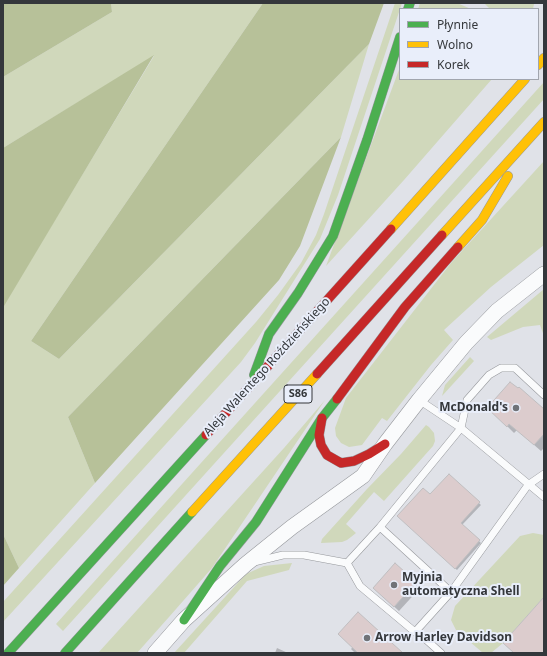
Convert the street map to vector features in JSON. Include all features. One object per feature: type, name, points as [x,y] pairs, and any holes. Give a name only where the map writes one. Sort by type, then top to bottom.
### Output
[{"type":"highway","points":[[250,385],[269,334],[298,293],[333,236],[367,140],[399,41]]},
{"type":"highway","name":"Aleja Walentego Roździeńskiego","points":[[8,653],[524,80]]},
{"type":"highway","name":"S86","points":[[64,653],[544,122]]},
{"type":"highway","points":[[184,620],[220,566],[256,522],[322,418],[405,307],[482,220],[532,135]]},
{"type":"highway","points":[[322,418],[319,435],[321,446],[327,455],[341,463],[354,461],[385,444]]},
{"type":"street","points":[[155,653],[184,620],[246,564],[292,527],[363,476],[385,444],[419,400],[466,343],[497,311],[544,274]]},
{"type":"lane","points":[[347,563],[380,527],[461,428],[467,400],[489,375],[501,368],[515,368],[544,395]]},
{"type":"lane","points":[[419,400],[461,428],[544,498]]},
{"type":"lane","points":[[415,632],[451,592],[528,485],[544,474]]},
{"type":"lane","points":[[380,527],[451,592]]},
{"type":"lane","points":[[246,564],[283,555],[304,555],[347,563],[360,586],[441,653]]},
{"type":"green space","points":[[3,3],[111,3],[112,12],[3,77]]},
{"type":"green space","points":[[111,3],[263,3],[31,341],[59,359],[369,44],[341,137],[68,417],[95,483],[19,568],[3,534],[3,306],[154,56],[3,148],[3,77],[112,12]]},
{"type":"green space","points":[[263,3],[384,3],[369,44],[59,359],[31,341]]},
{"type":"green space","points":[[395,3],[402,3],[399,8],[399,12],[338,195],[320,239],[255,343],[241,362],[3,622],[3,602],[256,322],[278,295],[301,263],[316,235]]},
{"type":"green space","points":[[420,3],[457,3],[469,8],[418,8]]},
{"type":"green space","points":[[484,3],[534,3],[533,8],[489,8]]},
{"type":"green space","points":[[154,55],[4,306],[3,306],[3,148]]},
{"type":"green space","points":[[399,70],[399,80],[491,80],[404,180],[326,266]]},
{"type":"green space","points":[[544,82],[544,99],[63,631],[56,624]]},
{"type":"green space","points":[[341,137],[300,246],[279,280],[95,483],[68,417]]},
{"type":"green space","points":[[544,161],[544,245],[491,287],[444,330],[453,340],[431,365],[387,421],[382,418],[362,445],[349,447],[341,443],[336,436],[335,428],[346,398],[451,263]]},
{"type":"green space","points":[[544,289],[544,336],[540,325],[523,327],[491,340],[487,337]]},
{"type":"green space","points":[[470,357],[474,361],[442,396],[445,385]]},
{"type":"green space","points":[[325,400],[212,568],[137,653],[98,653],[284,448]]},
{"type":"green space","points":[[426,425],[434,433],[435,441],[433,446],[384,501],[374,492],[346,524],[356,533],[342,542],[321,543],[322,539]]},
{"type":"green space","points":[[533,533],[544,535],[544,597],[503,643],[491,653],[483,653],[456,630],[451,620],[455,606],[520,536]]},
{"type":"green space","points":[[3,534],[19,568],[3,586]]},
{"type":"green space","points":[[292,563],[289,570],[247,581],[184,653],[174,653],[246,574],[264,566]]},
{"type":"building","points":[[510,382],[518,388],[519,387],[544,409],[544,434],[534,445],[509,424],[507,427],[487,408]]},
{"type":"building","points":[[449,474],[480,502],[461,523],[480,540],[455,569],[397,516],[423,488],[430,494]]},
{"type":"building","name":"Myjnia automatyczna Shell","points":[[395,563],[416,582],[394,607],[373,588]]},
{"type":"building","points":[[544,597],[544,653],[514,653],[503,643]]},
{"type":"building","points":[[358,612],[403,653],[358,653],[338,634]]},
{"type":"traffic: fast","points":[[408,8],[410,3]]},
{"type":"traffic: fast","points":[[254,375],[269,334],[298,293],[333,236],[367,140],[399,40]]},
{"type":"traffic: fast","points":[[184,620],[220,566],[256,522],[322,418],[337,399]]},
{"type":"traffic: fast","points":[[8,653],[206,435]]},
{"type":"traffic: fast","points":[[65,653],[192,512]]},
{"type":"traffic: slow","points":[[539,64],[544,58]]},
{"type":"traffic: slow","points":[[391,229],[524,80]]},
{"type":"traffic: slow","points":[[442,235],[544,122]]},
{"type":"traffic: slow","points":[[458,247],[482,220],[508,176]]},
{"type":"traffic: slow","points":[[192,512],[317,374]]},
{"type":"traffic: jam","points":[[206,435],[391,229]]},
{"type":"traffic: jam","points":[[317,374],[442,235]]},
{"type":"traffic: jam","points":[[337,399],[405,307],[458,247]]},
{"type":"traffic: jam","points":[[322,418],[319,435],[321,445],[327,455],[341,463],[354,461],[385,444]]},
{"type":"place","name":"McDonald's","points":[[516,408]]},
{"type":"place","name":"Myjnia automatyczna Shell","points":[[394,585]]},
{"type":"place","name":"Arrow Harley Davidson","points":[[367,638]]}]
